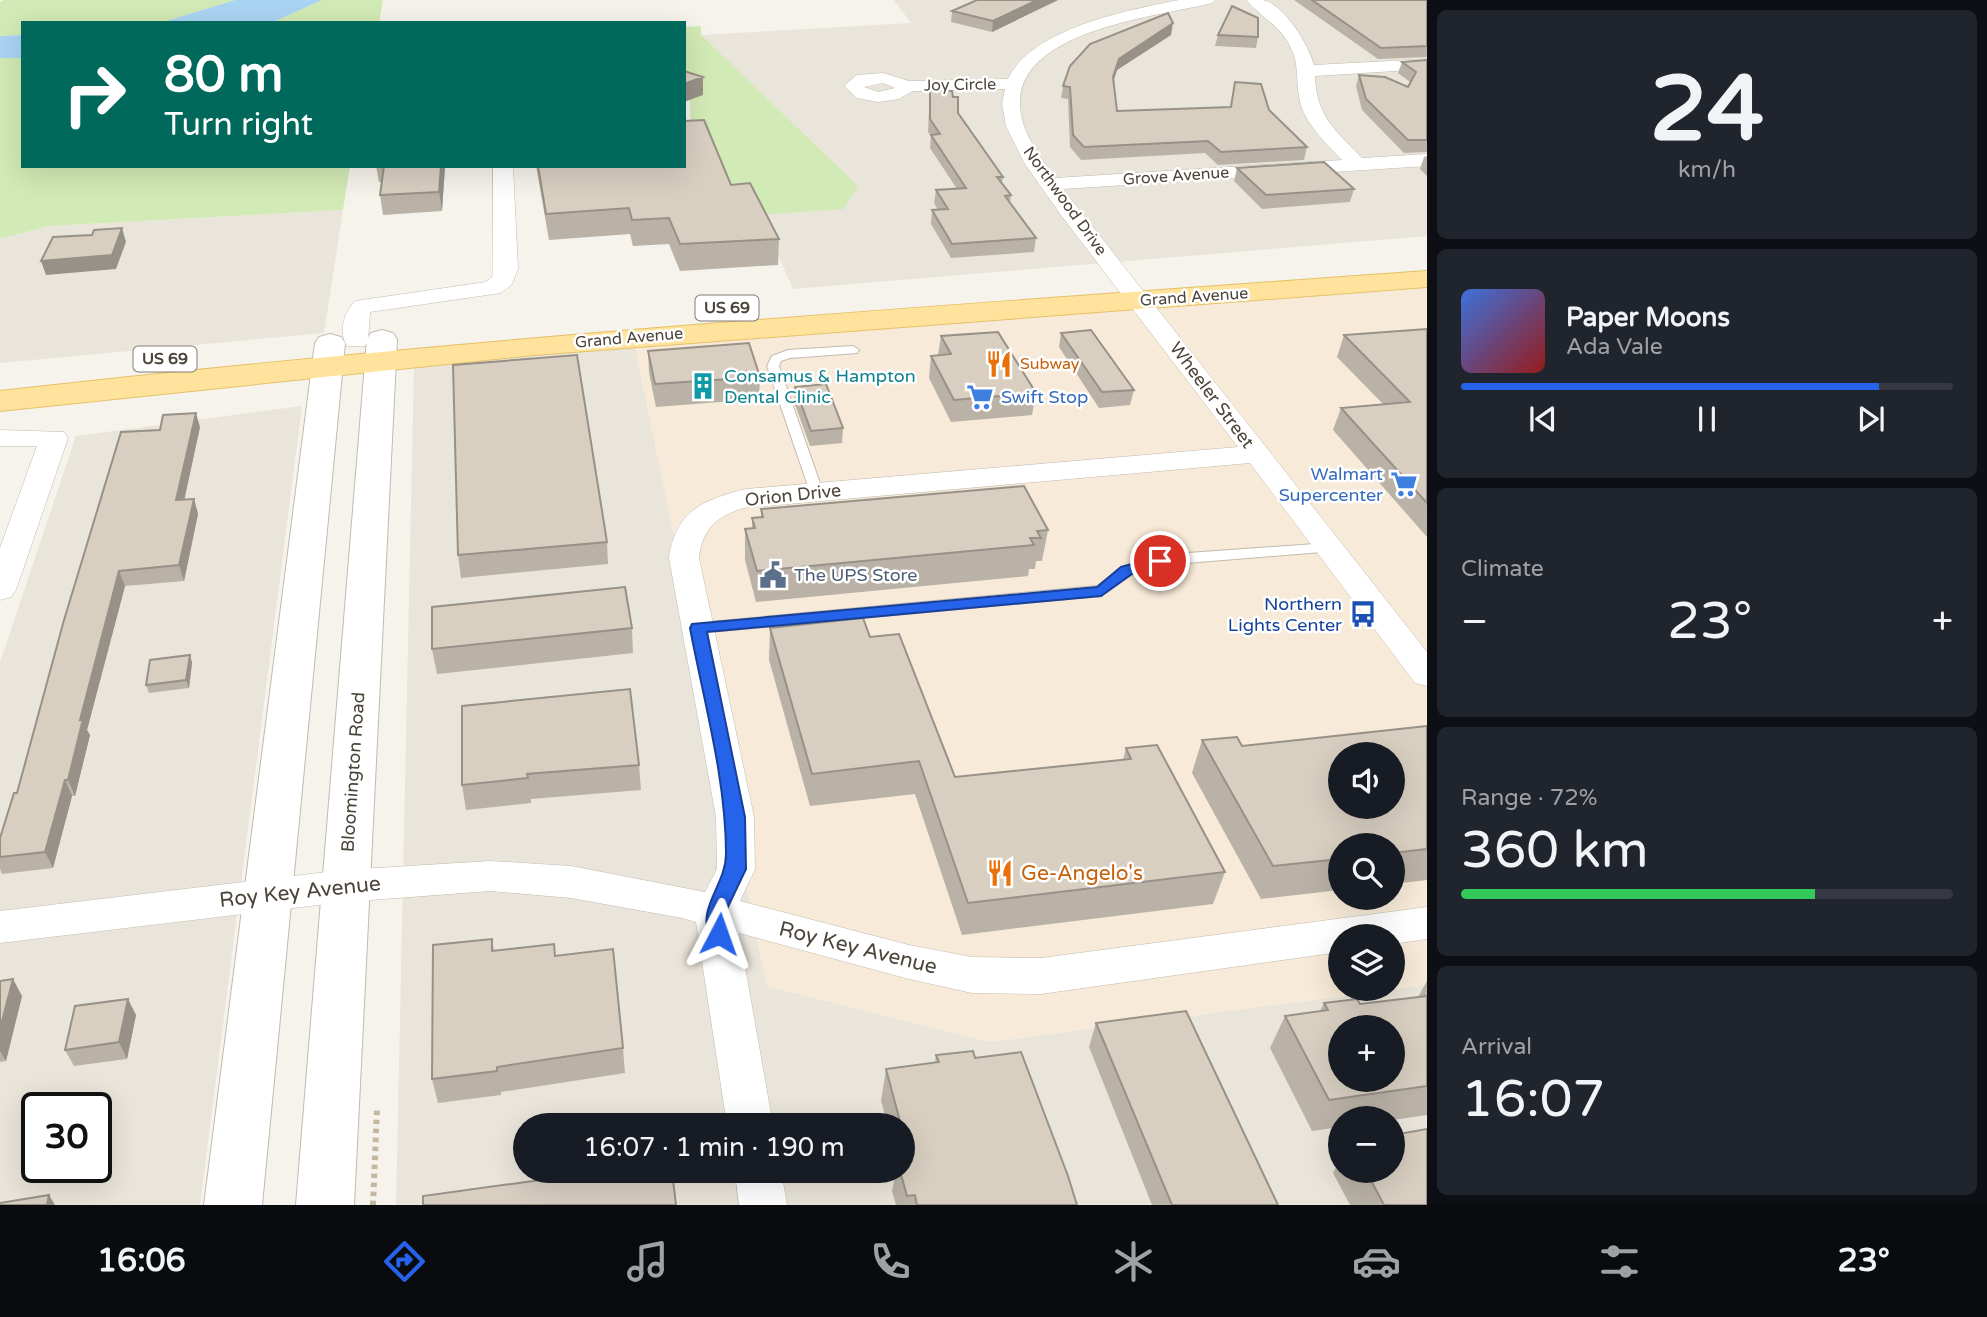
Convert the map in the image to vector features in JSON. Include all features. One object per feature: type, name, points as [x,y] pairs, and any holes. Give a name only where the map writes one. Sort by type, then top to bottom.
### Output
[{"type":"main road","name":"Grand Avenue","points":[[0,378],[356,350],[709,332],[1427,259]]},
{"type":"main road","name":"Grand Avenue","points":[[1132,291],[1427,279]]},
{"type":"main road","name":"Grand Avenue","points":[[0,401],[356,350]]},
{"type":"street","points":[[1015,84],[1039,55],[1081,31],[1147,10],[1207,0]]},
{"type":"street","points":[[1254,0],[1288,30],[1302,50],[1307,71],[1305,89],[1311,110],[1357,165]]},
{"type":"street","points":[[1307,71],[1427,64]]},
{"type":"street","name":"Joy Circle","points":[[905,86],[1015,84]]},
{"type":"street","name":"Northwood Drive","points":[[1015,84],[1011,99],[1018,137],[1132,291]]},
{"type":"street","name":"Grove Avenue","points":[[1051,184],[1427,160]]},
{"type":"street","name":"Bloomington Road","points":[[325,1205],[344,886],[356,314],[363,306],[494,288],[504,279],[507,269],[503,168]]},
{"type":"street","name":"Wheeler Street","points":[[1132,291],[1427,675]]},
{"type":"street","name":"Bloomington Road","points":[[233,1205],[268,895],[356,350]]},
{"type":"street","points":[[0,438],[54,438],[0,590]]},
{"type":"street","name":"Orion Drive","points":[[715,913],[736,869],[735,817],[684,558],[686,536],[698,519],[719,506],[746,498],[1257,454]]},
{"type":"street","name":"Roy Key Avenue","points":[[0,927],[344,886],[490,876],[571,882],[682,902],[715,913],[972,975],[1041,976],[1427,923]]},
{"type":"street","points":[[715,913],[748,1113]]},
{"type":"street","points":[[760,1183],[763,1205]]},
{"type":"lane","points":[[816,492],[773,366],[776,359],[788,354],[853,350]]},
{"type":"lane","points":[[698,628],[1101,591],[1127,570],[1160,561],[1329,548]]},
{"type":"shaded area","points":[[894,0],[1427,0],[1427,236],[793,289],[760,215],[701,35],[911,23]]},
{"type":"shaded area","points":[[343,210],[324,333],[0,363],[0,239],[49,226]]},
{"type":"shaded area","points":[[1427,285],[1427,985],[1405,988],[1405,924],[1328,924],[1328,998],[990,1042],[767,986],[635,347]]},
{"type":"shaded area","points":[[635,347],[767,986],[990,1042],[1328,998],[1328,1001],[1405,1001],[1405,988],[1427,985],[1427,1205],[396,1205],[414,364]]},
{"type":"shaded area","points":[[302,406],[200,1205],[0,1205],[0,662],[76,436]]},
{"type":"green space","points":[[235,0],[167,21],[21,21],[21,35],[0,36],[0,2]]},
{"type":"green space","points":[[322,0],[383,0],[379,21],[275,21]]},
{"type":"green space","points":[[701,26],[701,35],[858,186],[844,209],[760,215],[711,176],[691,126],[689,88],[686,87],[686,27]]},
{"type":"green space","points":[[0,58],[21,58],[21,168],[350,168],[343,210],[49,226],[0,239]]},
{"type":"water","points":[[235,0],[322,0],[275,21],[167,21]]},
{"type":"water","points":[[21,35],[21,58],[0,58],[0,36]]},
{"type":"building","points":[[977,0],[1037,0],[993,21],[952,11]]},
{"type":"building","points":[[1312,0],[1427,0],[1427,46],[1381,48]]},
{"type":"building","points":[[1232,6],[1258,18],[1258,37],[1218,35]]},
{"type":"building","points":[[1168,13],[1173,23],[1119,59],[1113,77],[1117,111],[1231,107],[1235,82],[1261,84],[1269,110],[1307,147],[1221,152],[1208,141],[1084,147],[1073,135],[1070,87],[1063,86],[1070,66],[1090,44]]},
{"type":"building","points":[[1427,60],[1427,140],[1408,140],[1366,99],[1359,75],[1385,77],[1408,87],[1416,72],[1402,62]]},
{"type":"building","points":[[686,72],[703,77],[686,83]]},
{"type":"building","points":[[930,90],[952,91],[953,97],[958,97],[958,113],[1003,177],[997,177],[1011,195],[1005,196],[1036,238],[952,244],[932,210],[948,209],[936,190],[966,188],[931,135],[940,134],[930,119]]},
{"type":"building","points":[[704,120],[731,185],[750,183],[779,239],[680,244],[669,218],[632,220],[629,208],[546,214],[538,168],[686,168],[686,121]]},
{"type":"building","points":[[1324,162],[1354,189],[1266,195],[1237,168]]},
{"type":"building","points":[[384,168],[441,168],[439,192],[380,195]]},
{"type":"building","points":[[122,228],[112,255],[41,261],[53,237],[92,235],[94,230]]},
{"type":"building","points":[[1427,329],[1427,503],[1341,408],[1410,402],[1344,335]]},
{"type":"building","points":[[1091,330],[1134,390],[1102,392],[1061,333]]},
{"type":"building","points":[[998,332],[1036,393],[954,400],[931,356],[951,354],[941,336]]},
{"type":"building","points":[[749,343],[760,377],[655,384],[648,351]]},
{"type":"building","points":[[577,355],[607,542],[458,555],[453,365]]},
{"type":"building","points":[[826,384],[843,428],[811,431],[795,387]]},
{"type":"building","points":[[196,413],[176,500],[194,499],[179,565],[119,571],[80,720],[83,719],[68,780],[65,780],[45,852],[0,857],[0,838],[14,793],[17,793],[64,620],[121,432],[160,430],[163,415]]},
{"type":"building","points":[[1024,486],[1048,530],[1037,531],[1041,538],[1030,538],[1034,545],[757,571],[745,529],[755,528],[752,518],[763,517],[761,509]]},
{"type":"building","points":[[625,587],[632,628],[432,649],[432,607]]},
{"type":"building","points":[[863,618],[870,637],[899,634],[955,777],[1131,759],[1126,748],[1157,745],[1225,872],[968,903],[919,761],[812,774],[770,628]]},
{"type":"building","points":[[190,655],[186,680],[146,685],[150,660]]},
{"type":"building","points":[[630,689],[639,765],[527,774],[528,778],[462,785],[462,706]]},
{"type":"building","points":[[1427,726],[1427,849],[1405,852],[1405,833],[1328,833],[1328,860],[1273,866],[1202,740],[1237,737],[1242,746]]},
{"type":"building","points":[[492,939],[492,951],[554,944],[555,956],[613,949],[623,1048],[497,1067],[497,1071],[432,1079],[433,945]]},
{"type":"building","points":[[13,979],[0,1029],[0,981]]},
{"type":"building","points":[[1427,996],[1427,1086],[1405,1089],[1405,1015],[1328,1015],[1328,1092],[1385,1092],[1329,1100],[1285,1016],[1328,1010],[1324,1003],[1358,1001],[1360,1004],[1405,1001],[1405,999]]},
{"type":"building","points":[[128,999],[119,1042],[65,1050],[75,1006]]},
{"type":"building","points":[[1186,1011],[1278,1205],[1172,1205],[1096,1023]]},
{"type":"building","points":[[973,1051],[975,1058],[1021,1052],[1077,1205],[917,1205],[915,1195],[907,1196],[903,1183],[915,1183],[915,1113],[898,1113],[886,1069],[939,1062],[936,1055]]},
{"type":"building","points":[[1427,1129],[1427,1205],[1384,1205],[1372,1183],[1405,1183],[1405,1133]]},
{"type":"building","points":[[518,1183],[673,1183],[676,1205],[423,1205],[423,1196]]},
{"type":"building","points":[[49,1195],[47,1205],[0,1205],[0,1203]]},
{"type":"place","name":"Subway","points":[[999,364]]},
{"type":"place","name":"Consamus & Hampton Dental Clinic","points":[[703,386]]},
{"type":"place","name":"Swift Stop","points":[[980,397]]},
{"type":"place","name":"Walmart Supercenter","points":[[1404,484]]},
{"type":"place","name":"The UPS Store","points":[[773,575]]},
{"type":"place","name":"Northern Lights Center","points":[[1363,614]]},
{"type":"place","name":"Ge-Angelo's","points":[[1000,873]]},
{"type":"route","points":[[719,934],[715,913],[736,869],[735,817],[698,628],[1101,591],[1127,570],[1160,561]]}]
